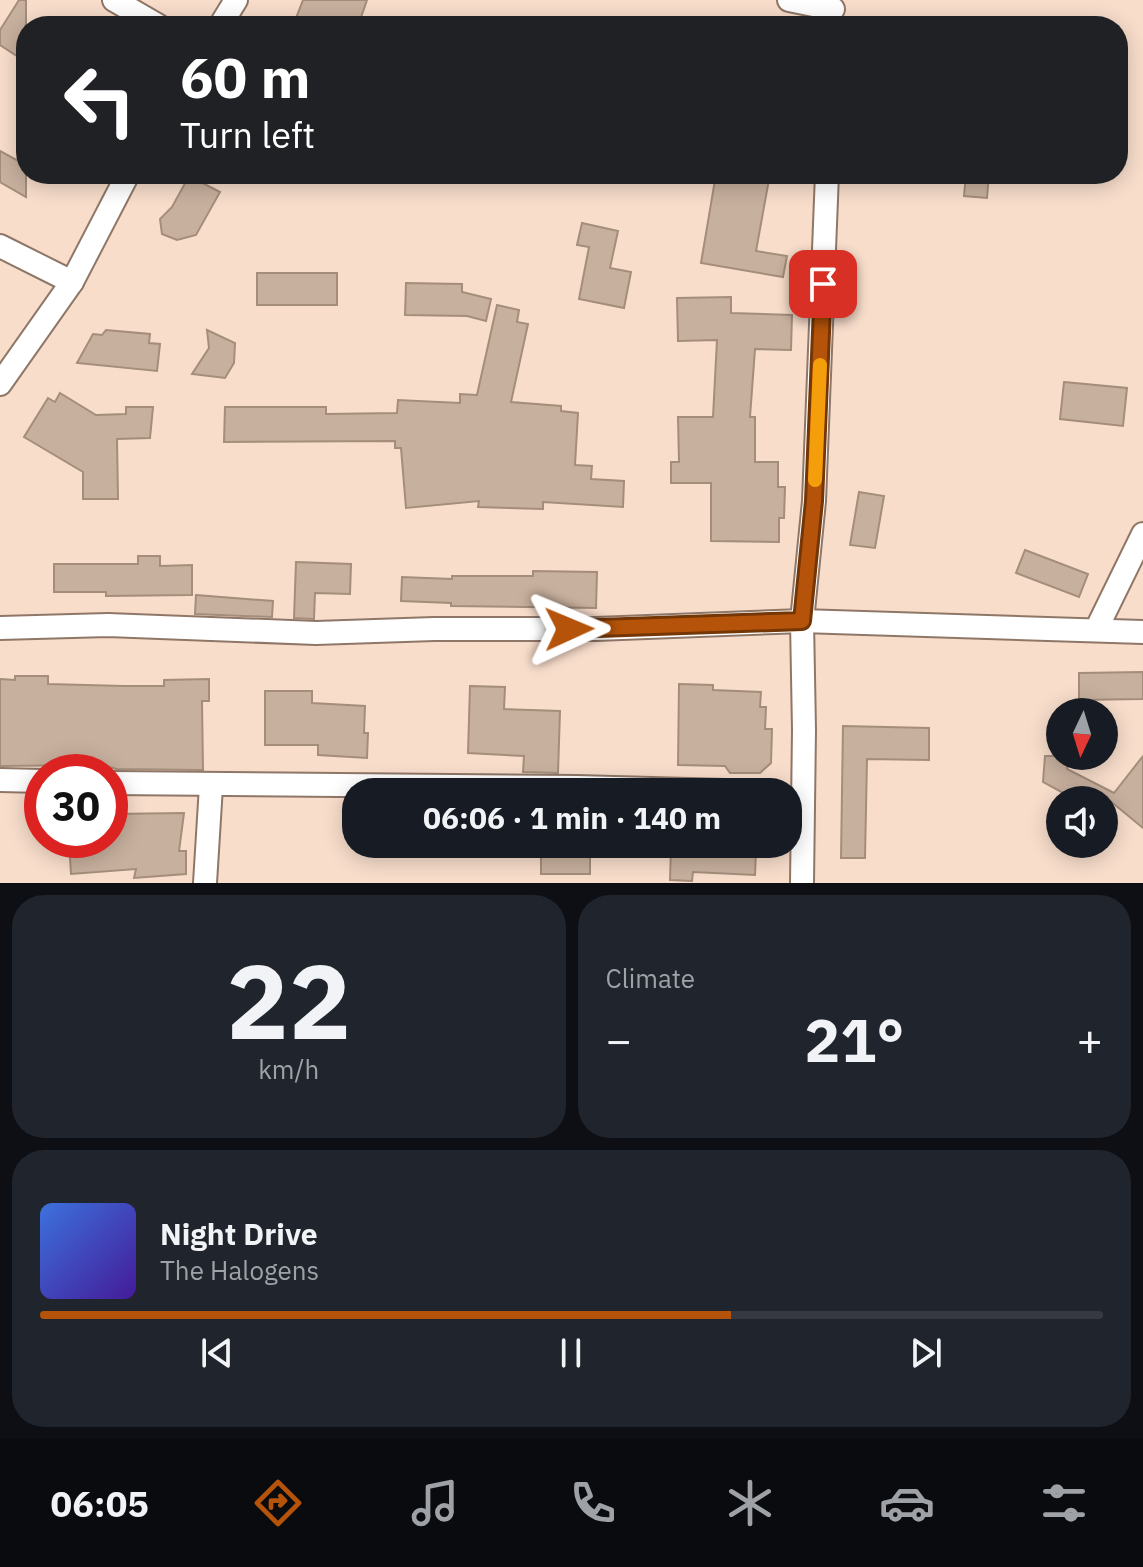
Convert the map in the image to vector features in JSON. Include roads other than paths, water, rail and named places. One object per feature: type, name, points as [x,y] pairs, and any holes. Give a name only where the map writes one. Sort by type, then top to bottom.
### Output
[{"type":"street","points":[[114,0],[142,16]]},
{"type":"street","points":[[789,0],[833,12]]},
{"type":"street","points":[[0,384],[72,282],[123,184]]},
{"type":"street","points":[[797,778],[802,621],[814,501],[827,184]]},
{"type":"street","points":[[0,246],[72,282]]},
{"type":"street","points":[[1096,630],[1143,534]]},
{"type":"street","points":[[0,628],[108,625],[316,633],[596,629],[802,621],[1143,632]]},
{"type":"street","points":[[0,780],[24,781]]},
{"type":"street","points":[[128,784],[342,786]]},
{"type":"street","points":[[205,883],[211,786]]},
{"type":"street","points":[[800,858],[802,883]]}]
